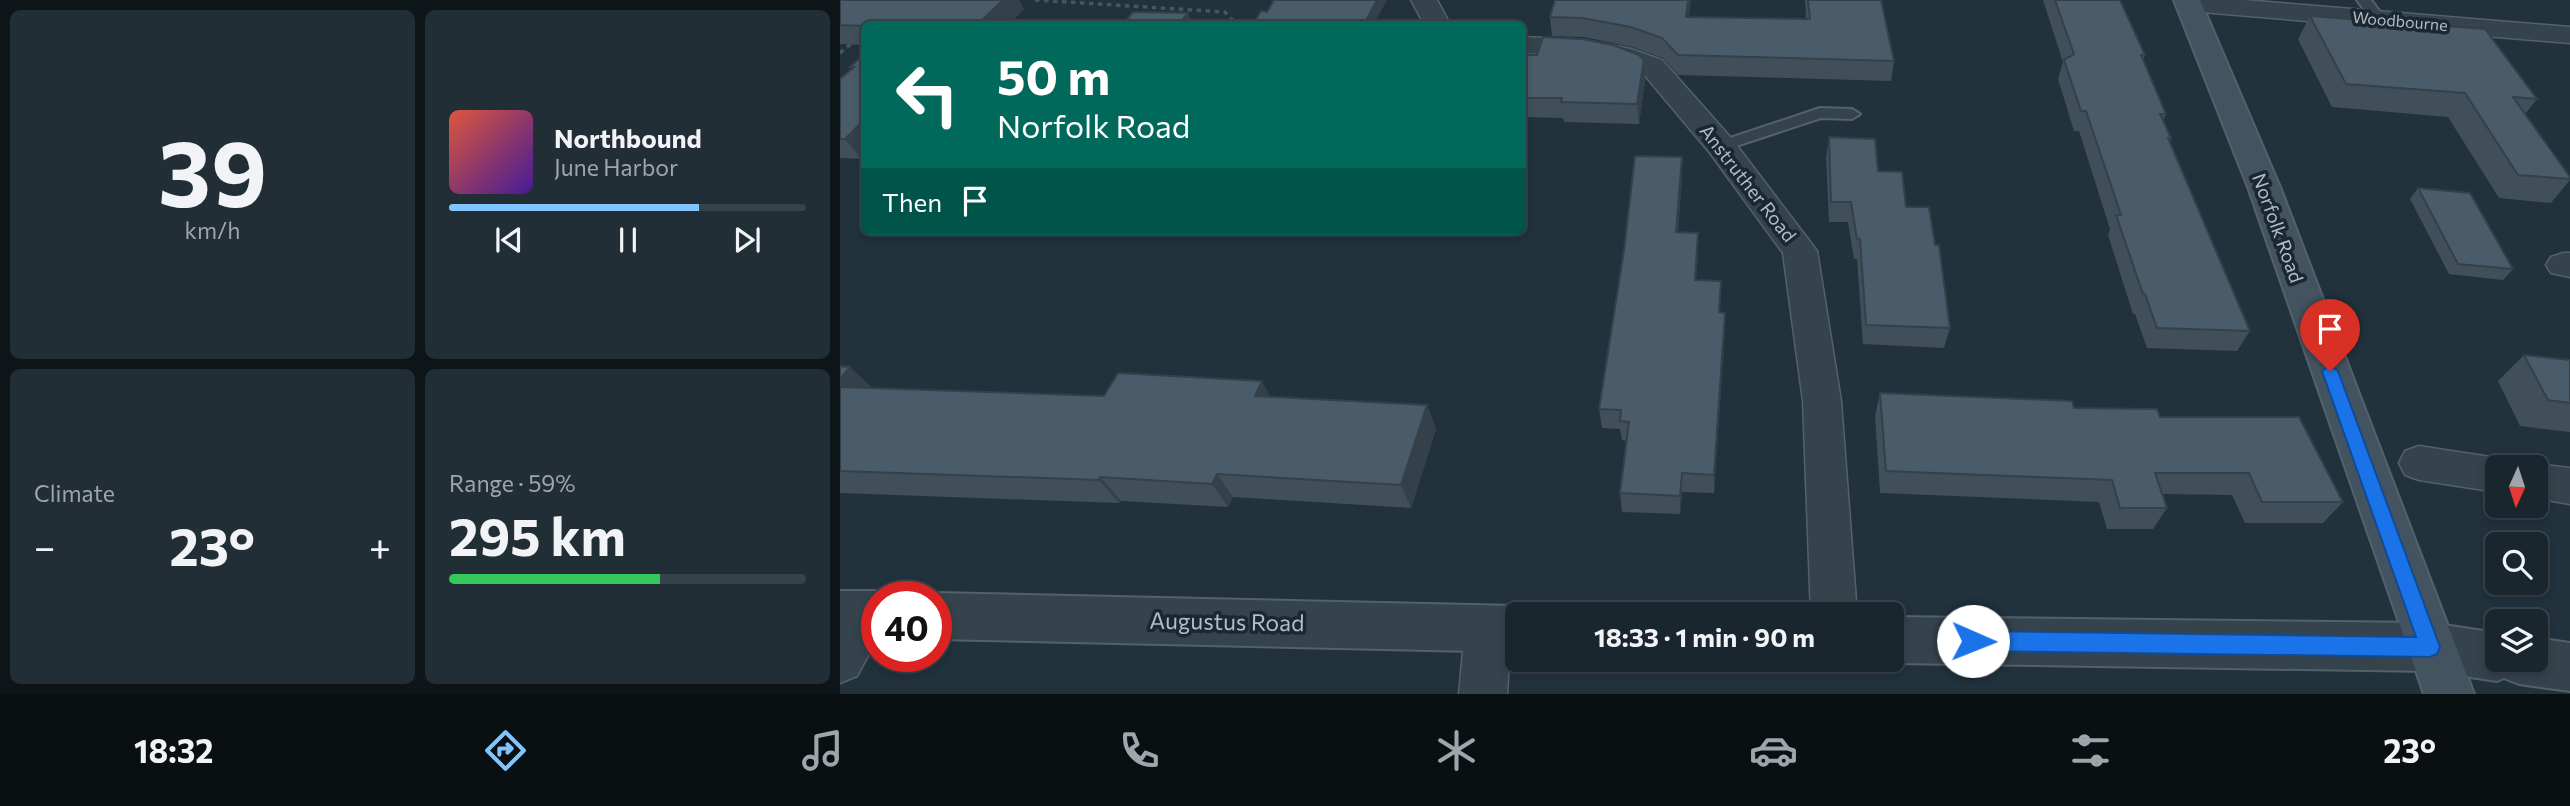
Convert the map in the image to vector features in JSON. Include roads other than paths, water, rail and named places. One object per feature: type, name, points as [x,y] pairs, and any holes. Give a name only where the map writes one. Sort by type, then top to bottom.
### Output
[{"type":"main road","name":"Norfolk Road","points":[[2188,2],[2264,187],[2449,694]]},
{"type":"street","name":"Woodbourne","points":[[2188,2],[2371,10],[2570,35]]},
{"type":"street","name":"Anstruther Road","points":[[1526,45],[1584,48],[1621,55],[1652,66],[1721,146],[1800,251],[1822,401],[1833,602]]},
{"type":"street","points":[[2419,463],[2485,473]]},
{"type":"street","points":[[2548,483],[2570,486]]},
{"type":"street","points":[[840,660],[861,614]]},
{"type":"street","name":"Augustus Road","points":[[952,616],[1503,629]]},
{"type":"street","points":[[1483,694],[1503,629]]},
{"type":"street","points":[[1904,640],[2430,647],[2485,655]]},
{"type":"street","points":[[2548,664],[2570,667]]},
{"type":"lane","points":[[1721,146],[1820,113],[1852,114]]}]
